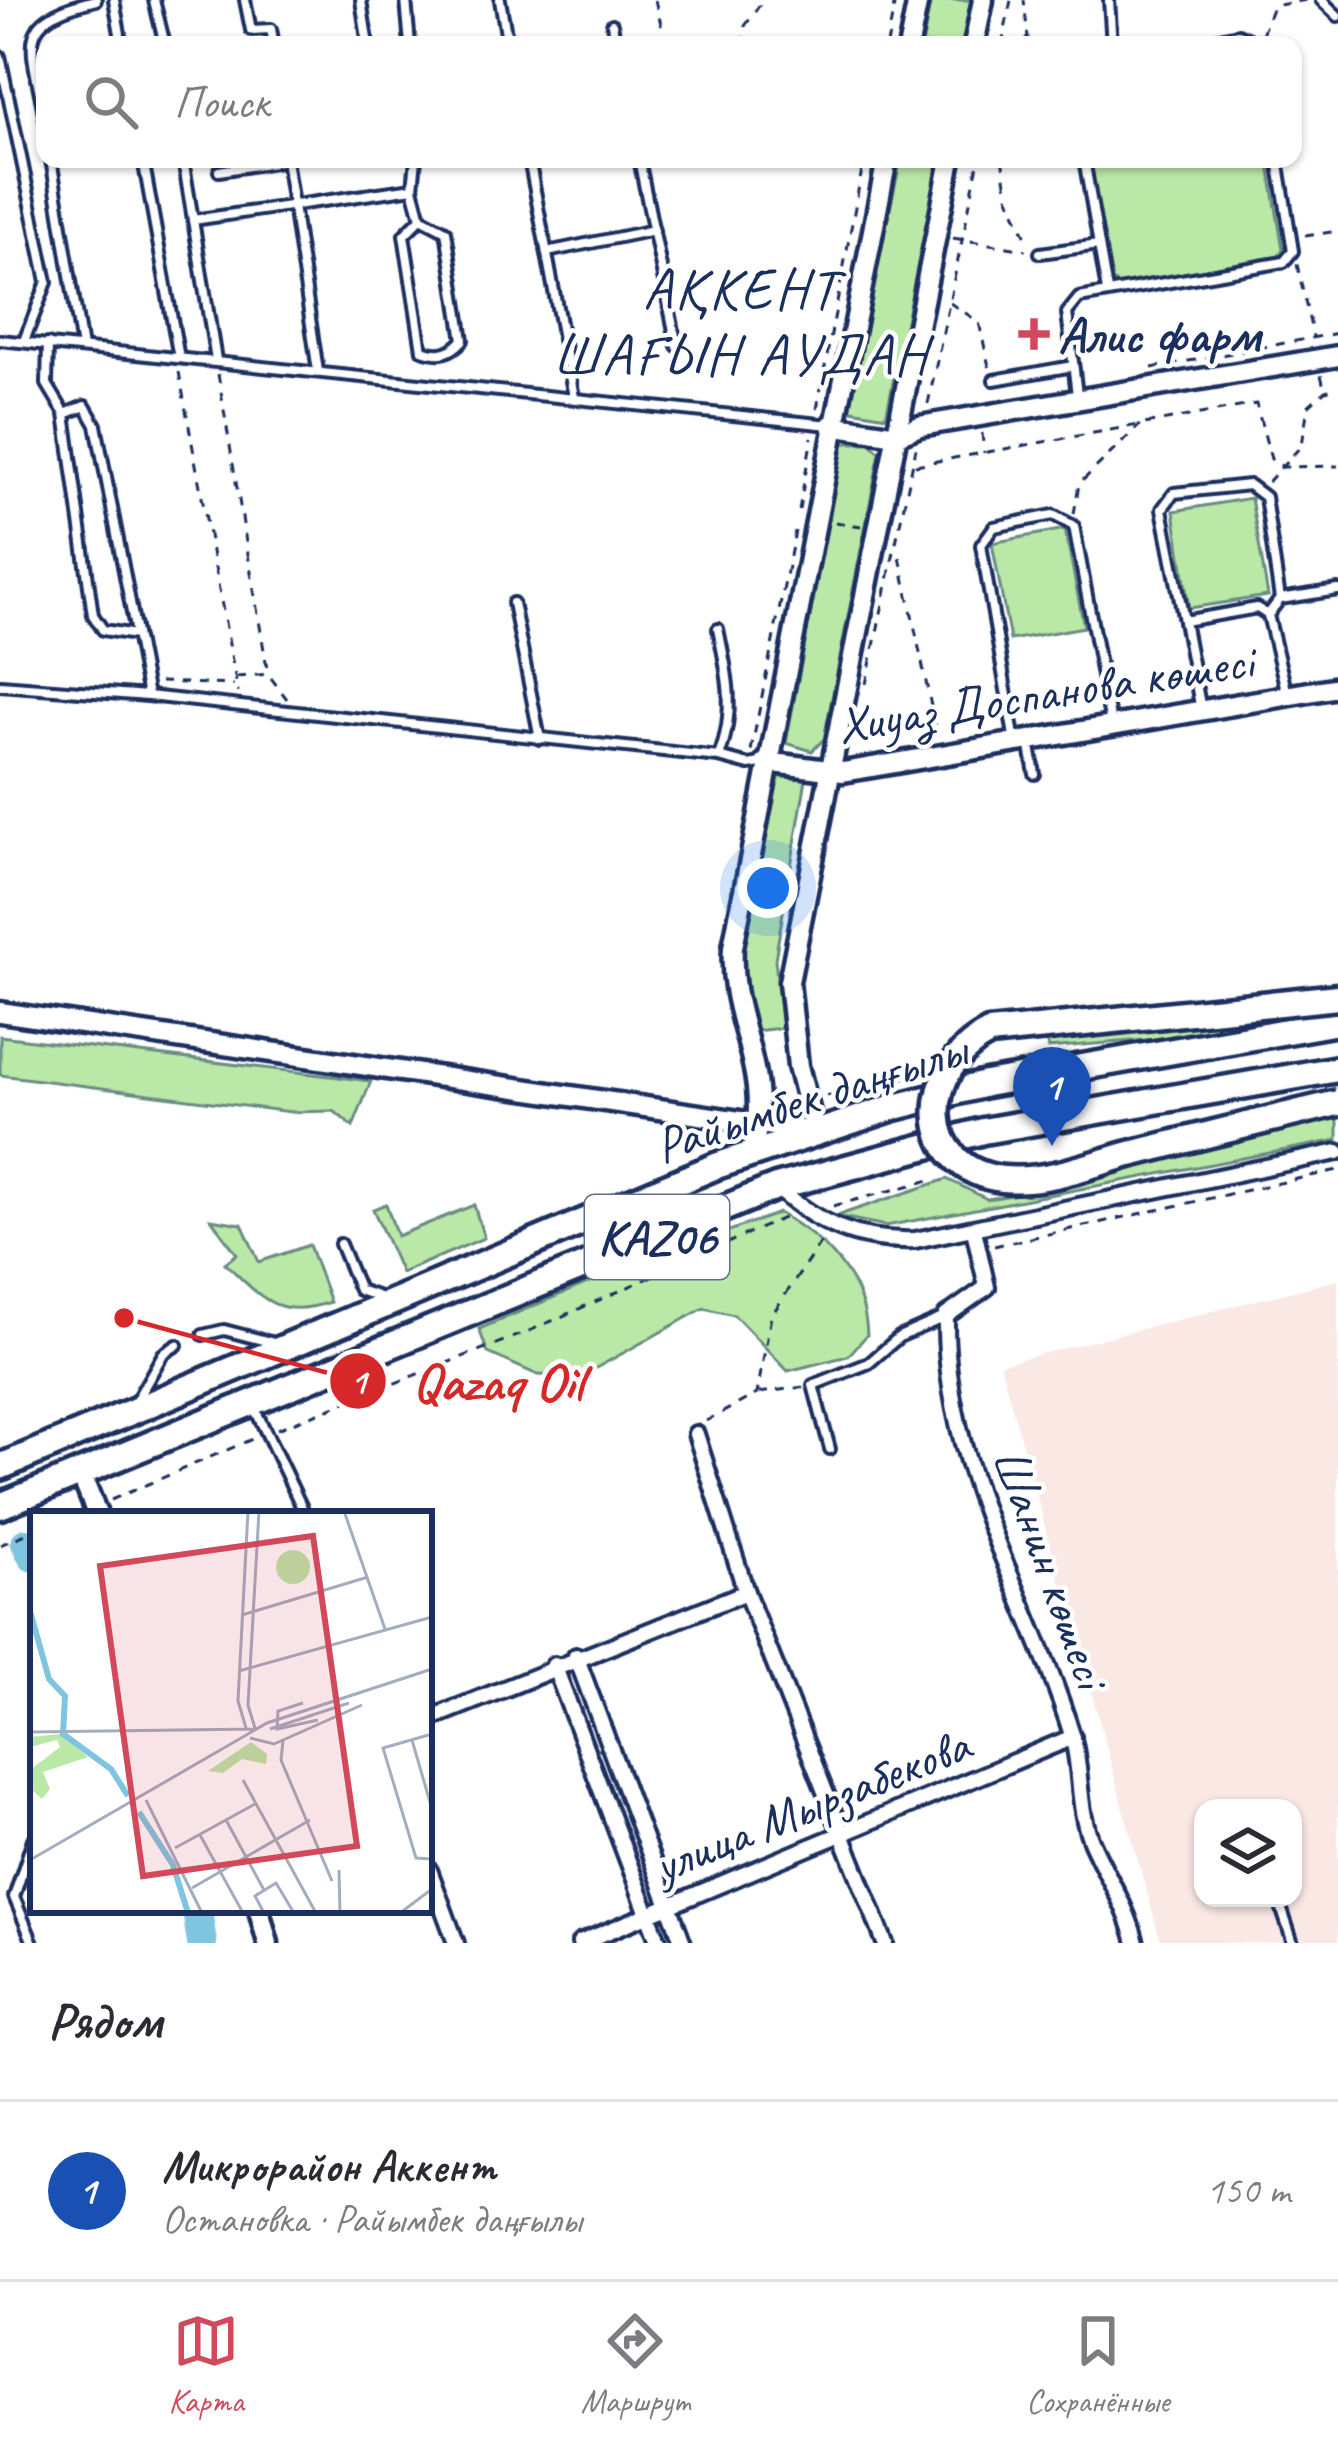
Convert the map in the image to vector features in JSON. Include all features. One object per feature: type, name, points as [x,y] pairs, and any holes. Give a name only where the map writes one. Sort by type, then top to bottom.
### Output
[{"type":"highway","points":[[1338,997],[989,1033],[970,1042],[948,1066],[937,1105],[951,1151],[975,1171],[1010,1179],[1061,1173],[1338,1102]]},
{"type":"highway","name":"Райымбек даңғылы","points":[[0,1467],[814,1132],[986,1084],[1338,1022]]},
{"type":"highway","name":"Райымбек даңғылы","points":[[0,1506],[776,1187],[983,1131],[1338,1069]]},
{"type":"street","points":[[911,36],[918,0]]},
{"type":"street","points":[[976,36],[983,0]]},
{"type":"street","points":[[752,1154],[760,1123],[758,1070],[731,974],[758,763],[813,519],[822,427],[885,168]]},
{"type":"street","points":[[0,1012],[814,1132],[799,1066],[789,982],[950,168]]},
{"type":"street","points":[[822,427],[897,435],[920,426],[1328,357]]},
{"type":"street","name":"Хиуаз Доспанова көшесі","points":[[758,763],[833,773],[1338,687]]},
{"type":"street","points":[[758,1070],[799,1066]]},
{"type":"street","points":[[776,1187],[831,1228],[873,1241],[974,1230],[1338,1152]]},
{"type":"street","points":[[946,1316],[987,1287],[974,1230]]},
{"type":"street","name":"Шанин көшесі","points":[[946,1316],[946,1346],[980,1510],[1072,1737],[1090,1839],[1121,1898],[1136,1943]]},
{"type":"street","points":[[695,1434],[746,1592],[885,1943]]},
{"type":"street","points":[[81,1474],[96,1510]]},
{"type":"street","points":[[432,1718],[746,1592]]},
{"type":"street","points":[[576,1657],[683,1943]]},
{"type":"street","points":[[554,1665],[658,1943]]},
{"type":"street","name":"улица Мырзабекова","points":[[580,1943],[1072,1737]]},
{"type":"street","points":[[432,1878],[456,1943]]},
{"type":"street","points":[[260,1913],[268,1943]]},
{"type":"lane","points":[[36,65],[35,26],[53,10],[96,0]]},
{"type":"lane","points":[[114,0],[120,36]]},
{"type":"lane","points":[[154,0],[163,36]]},
{"type":"lane","points":[[245,0],[251,30],[272,29],[273,36]]},
{"type":"lane","points":[[361,0],[367,36]]},
{"type":"lane","points":[[406,0],[409,36]]},
{"type":"lane","points":[[500,0],[506,36]]},
{"type":"lane","points":[[1109,0],[1111,36]]},
{"type":"lane","points":[[1321,0],[1338,16]]},
{"type":"lane","points":[[612,24],[614,36]]},
{"type":"lane","points":[[0,56],[47,282],[24,341]]},
{"type":"lane","points":[[52,168],[82,348]]},
{"type":"lane","points":[[145,168],[179,358]]},
{"type":"lane","points":[[184,168],[216,360]]},
{"type":"lane","points":[[219,171],[236,168]]},
{"type":"lane","points":[[288,168],[318,371]]},
{"type":"lane","points":[[415,168],[413,188],[421,218],[446,230],[463,340],[453,351],[436,355],[422,350],[404,235],[421,218]]},
{"type":"lane","points":[[532,168],[574,398]]},
{"type":"lane","points":[[641,168],[676,346]]},
{"type":"lane","points":[[1086,168],[1107,291]]},
{"type":"lane","points":[[1077,403],[1067,313],[1079,298],[1284,262],[1293,251],[1279,168]]},
{"type":"lane","points":[[193,220],[413,188]]},
{"type":"lane","points":[[547,252],[654,230]]},
{"type":"lane","points":[[1040,253],[1099,245]]},
{"type":"lane","points":[[0,340],[822,427]]},
{"type":"lane","points":[[48,344],[47,384],[65,414],[93,615],[103,630],[136,635]]},
{"type":"lane","points":[[993,381],[1073,366]]},
{"type":"lane","points":[[65,414],[85,406],[92,411],[148,696]]},
{"type":"lane","points":[[1201,710],[1162,509],[1174,493],[1249,485],[1265,496],[1280,599]]},
{"type":"lane","points":[[1035,774],[1022,741],[981,545],[994,527],[1053,515],[1070,521],[1112,725]]},
{"type":"lane","points":[[1268,615],[1280,599],[1338,590]]},
{"type":"lane","points":[[513,603],[540,739]]},
{"type":"lane","points":[[1184,621],[1257,608],[1268,615],[1287,696]]},
{"type":"lane","points":[[718,629],[732,693],[728,731],[718,757]]},
{"type":"lane","points":[[0,685],[148,696],[758,763]]},
{"type":"lane","points":[[340,1244],[358,1290],[397,1304]]},
{"type":"lane","points":[[830,1449],[813,1385],[868,1363],[899,1337],[946,1316]]},
{"type":"lane","points":[[203,1335],[224,1330],[293,1348]]},
{"type":"lane","points":[[126,1417],[163,1354],[177,1346]]},
{"type":"lane","points":[[253,1405],[303,1511]]},
{"type":"lane","points":[[30,1848],[14,1897],[33,1943]]},
{"type":"lane","points":[[1281,1907],[1293,1943]]},
{"type":"path","points":[[655,0],[664,36]]},
{"type":"path","points":[[744,36],[745,26],[763,0]]},
{"type":"path","points":[[888,36],[895,0]]},
{"type":"path","points":[[1006,36],[1011,0]]},
{"type":"path","points":[[1024,0],[1028,36]]},
{"type":"path","points":[[1262,36],[1274,6],[1307,0]]},
{"type":"path","points":[[758,763],[822,427],[862,168]]},
{"type":"path","points":[[865,687],[977,168]]},
{"type":"path","points":[[1004,168],[1019,227],[1040,253]]},
{"type":"path","points":[[1291,238],[1338,231]]},
{"type":"path","points":[[936,236],[1040,253]]},
{"type":"path","points":[[1293,251],[1328,357]]},
{"type":"path","points":[[950,303],[979,322],[993,381]]},
{"type":"path","points":[[179,358],[180,391],[239,706]]},
{"type":"path","points":[[216,360],[268,674],[296,712]]},
{"type":"path","points":[[1258,492],[1302,445],[1308,406],[1324,391],[1338,388]]},
{"type":"path","points":[[913,465],[1256,404],[1266,450],[1283,467],[1338,466]]},
{"type":"path","points":[[980,417],[984,454]]},
{"type":"path","points":[[1070,521],[1079,484],[1141,425]]},
{"type":"path","points":[[813,519],[902,531]]},
{"type":"path","points":[[897,555],[905,566],[941,754]]},
{"type":"path","points":[[236,677],[268,674]]},
{"type":"path","points":[[146,682],[237,685]]},
{"type":"path","points":[[807,1100],[907,1077]]},
{"type":"path","points":[[981,1249],[1338,1170]]},
{"type":"path","points":[[96,1510],[264,1434],[526,1332],[802,1210],[930,1180]]},
{"type":"path","points":[[757,1394],[771,1316],[831,1228]]},
{"type":"path","points":[[695,1434],[720,1412],[757,1394],[813,1385]]},
{"type":"path","points":[[0,1544],[30,1532]]},
{"type":"shaded area","points":[[1338,1280],[1338,1943],[1161,1943],[1000,1364]]},
{"type":"green space","points":[[931,0],[971,0],[964,36],[924,36]]},
{"type":"green space","points":[[899,168],[938,168],[886,416],[846,409]]},
{"type":"green space","points":[[1091,168],[1270,168],[1283,249],[1279,256],[1118,285],[1112,281]]},
{"type":"green space","points":[[843,443],[870,443],[880,452],[824,739],[812,751],[786,743]]},
{"type":"green space","points":[[1251,498],[1268,596],[1189,608],[1174,511]]},
{"type":"green space","points":[[1065,529],[1084,627],[1010,640],[992,543]]},
{"type":"green space","points":[[771,776],[806,779],[775,959],[782,1028],[754,1031],[738,967]]},
{"type":"green space","points":[[1338,1009],[1168,1038],[1048,1048],[1047,1040]]},
{"type":"green space","points":[[0,1036],[371,1081],[353,1127],[334,1111],[291,1112],[0,1075]]},
{"type":"green space","points":[[1338,1114],[1338,1140],[886,1226],[836,1216],[947,1179],[987,1199],[1045,1190]]},
{"type":"green space","points":[[386,1204],[397,1236],[474,1205],[484,1238],[401,1273],[373,1209]]},
{"type":"green space","points":[[779,1213],[813,1236],[851,1279],[867,1335],[848,1356],[788,1371],[734,1315],[704,1308],[580,1377],[538,1375],[488,1353],[479,1329],[604,1276]]},
{"type":"green space","points":[[211,1219],[242,1224],[259,1262],[309,1245],[330,1302],[283,1307],[261,1295],[225,1263],[237,1254]]},
{"type":"waterway","points":[[26,1543],[30,1551]]},
{"type":"waterway","points":[[197,1913],[202,1943]]},
{"type":"place","name":"Алис фарм","points":[[1034,334]]},
{"type":"place","name":"Микрорайон Аккент","points":[[1052,1146]]},
{"type":"place","name":"Qazaq Oil","points":[[124,1318]]},
{"type":"district","name":"АҚКЕНТ ШАҒЫН АУДАН","points":[[741,321]]}]
